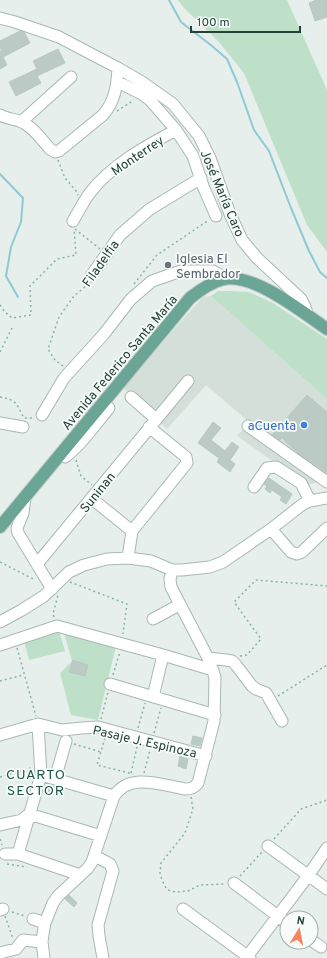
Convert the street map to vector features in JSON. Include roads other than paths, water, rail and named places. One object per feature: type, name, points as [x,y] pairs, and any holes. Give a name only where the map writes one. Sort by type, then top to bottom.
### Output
[{"type":"main road","name":"Avenida Federico Santa María","points":[[0,527],[190,298],[201,289],[212,283],[226,279],[244,280],[262,287],[327,329]]},
{"type":"street","name":"José María Caro","points":[[0,18],[16,22],[59,38],[118,68],[142,82],[173,104],[199,136],[210,158],[230,214],[242,240],[257,258],[301,299],[306,307],[308,316]]},
{"type":"street","points":[[0,115],[4,118],[21,122],[30,128],[50,149],[55,152],[58,151],[103,115],[113,101],[118,82],[118,68]]},
{"type":"street","points":[[21,122],[71,78]]},
{"type":"street","name":"José María Caro","points":[[118,82],[142,94],[150,100],[176,130],[193,156],[203,186],[216,216]]},
{"type":"street","name":"Monterrey","points":[[73,221],[89,194],[110,172],[142,149],[176,130]]},
{"type":"street","name":"Filadelfia","points":[[91,276],[120,235],[150,209],[201,178]]},
{"type":"street","points":[[42,415],[64,378],[104,334],[131,299],[152,281],[181,271],[213,271],[226,279]]},
{"type":"street","name":"Suninan","points":[[37,564],[188,381]]},
{"type":"street","points":[[128,558],[132,531],[187,464],[186,457],[130,397]]},
{"type":"street","points":[[60,455],[65,457],[72,451],[109,408]]},
{"type":"street","points":[[0,423],[23,427]]},
{"type":"street","points":[[248,426],[327,482]]},
{"type":"street","points":[[254,487],[267,468],[276,467],[301,483],[310,501]]},
{"type":"street","points":[[95,494],[132,531]]},
{"type":"street","points":[[25,498],[23,513],[17,528],[18,533],[52,588]]},
{"type":"street","points":[[0,622],[44,596],[69,572],[84,565],[107,559],[128,558],[151,561],[172,570],[210,567],[222,562],[271,529],[303,504],[310,501],[327,498]]},
{"type":"street","points":[[271,529],[291,552],[297,554],[302,552],[327,528]]},
{"type":"street","points":[[44,958],[42,942],[45,923],[53,903],[58,896],[88,868],[95,856],[114,796],[122,787],[140,781],[190,789],[195,787],[198,783],[206,756],[215,715],[216,696],[213,670],[171,588],[172,570]]},
{"type":"street","points":[[153,619],[180,605]]},
{"type":"street","points":[[0,645],[57,626],[213,670]]},
{"type":"street","points":[[150,696],[163,655]]},
{"type":"street","points":[[208,658],[226,660],[236,665],[252,686],[266,693],[282,721]]},
{"type":"street","points":[[110,684],[215,715]]},
{"type":"street","points":[[0,735],[38,724],[41,770],[18,854]]},
{"type":"street","name":"Pasaje J. Espinoza","points":[[38,724],[62,730],[93,727],[108,729],[206,756]]},
{"type":"street","points":[[55,779],[66,741]]},
{"type":"street","points":[[41,770],[55,779],[114,796]]},
{"type":"street","points":[[0,825],[22,820],[29,814]]},
{"type":"street","points":[[29,814],[101,836]]},
{"type":"street","points":[[268,846],[327,889]]},
{"type":"street","points":[[183,909],[248,957],[327,848]]},
{"type":"street","points":[[5,859],[18,854],[80,875]]},
{"type":"street","points":[[95,856],[110,864],[113,871],[98,925],[103,958]]},
{"type":"street","points":[[234,883],[277,916]]},
{"type":"street","points":[[32,919],[45,923]]},
{"type":"street","points":[[0,953],[16,949],[23,940],[42,942]]},
{"type":"waterway","points":[[169,0],[181,22],[227,59],[254,130],[269,151],[309,251],[320,272],[327,278]]},
{"type":"waterway","points":[[0,174],[23,198],[21,222],[11,247],[6,276],[18,297]]},
{"type":"place","name":"Iglesia El Sembrador","points":[[168,265]]},
{"type":"place","name":"aCuenta","points":[[304,425]]},
{"type":"district","name":"CUARTO SECTOR","points":[[36,782]]}]
